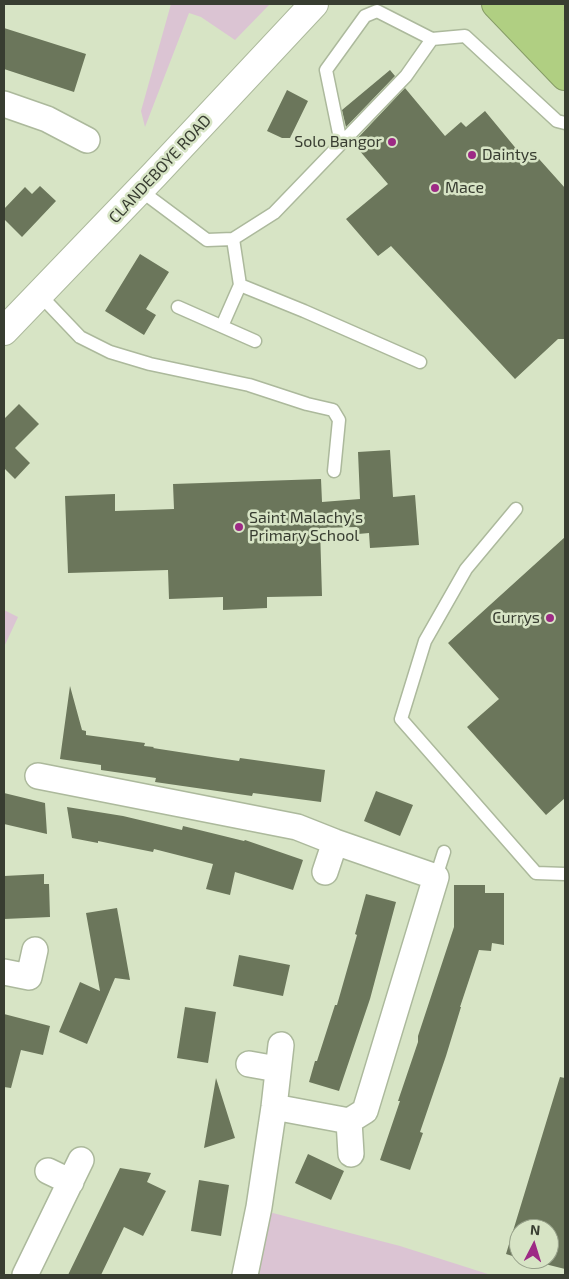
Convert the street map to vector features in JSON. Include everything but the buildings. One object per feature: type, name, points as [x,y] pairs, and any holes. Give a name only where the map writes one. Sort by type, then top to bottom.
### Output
[{"type":"highway","points":[[496,4],[565,76]]},
{"type":"highway","points":[[530,4],[565,42]]},
{"type":"street","name":"CLANDEBOYE ROAD","points":[[4,332],[314,4]]},
{"type":"street","points":[[4,104],[47,119],[87,140]]},
{"type":"street","points":[[38,776],[298,827],[436,877],[365,1111],[349,1121],[274,1107]]},
{"type":"street","points":[[325,872],[335,842]]},
{"type":"street","points":[[4,972],[29,977],[35,950]]},
{"type":"street","points":[[245,1275],[259,1207],[281,1045]]},
{"type":"street","points":[[249,1064],[277,1069]]},
{"type":"street","points":[[349,1121],[351,1154]]},
{"type":"street","points":[[25,1275],[76,1171],[48,1171]]},
{"type":"lane","points":[[341,142],[326,70],[365,16],[377,11],[432,39],[465,36],[557,121],[565,123]]},
{"type":"lane","points":[[140,190],[207,240],[233,239],[274,213],[406,76],[432,39]]},
{"type":"lane","points":[[222,326],[240,284],[233,239]]},
{"type":"lane","points":[[240,284],[420,362]]},
{"type":"lane","points":[[40,296],[80,336],[110,352],[150,364],[249,385],[332,410],[339,420],[334,471]]},
{"type":"lane","points":[[178,307],[255,341]]},
{"type":"lane","points":[[516,509],[466,569],[425,640],[400,719],[536,872],[565,874]]},
{"type":"lane","points":[[436,877],[444,852]]},
{"type":"shaded area","points":[[171,4],[270,4],[235,40],[201,17],[189,13],[145,127],[141,111]]},
{"type":"shaded area","points":[[4,610],[18,617],[4,647]]},
{"type":"shaded area","points":[[269,1212],[400,1246],[491,1275],[255,1275]]},
{"type":"place","name":"Solo Bangor","points":[[392,142]]},
{"type":"place","name":"Daintys","points":[[472,155]]},
{"type":"place","name":"Mace","points":[[435,188]]},
{"type":"place","name":"Saint Malachy's Primary School","points":[[239,527]]},
{"type":"place","name":"Currys","points":[[550,618]]}]
